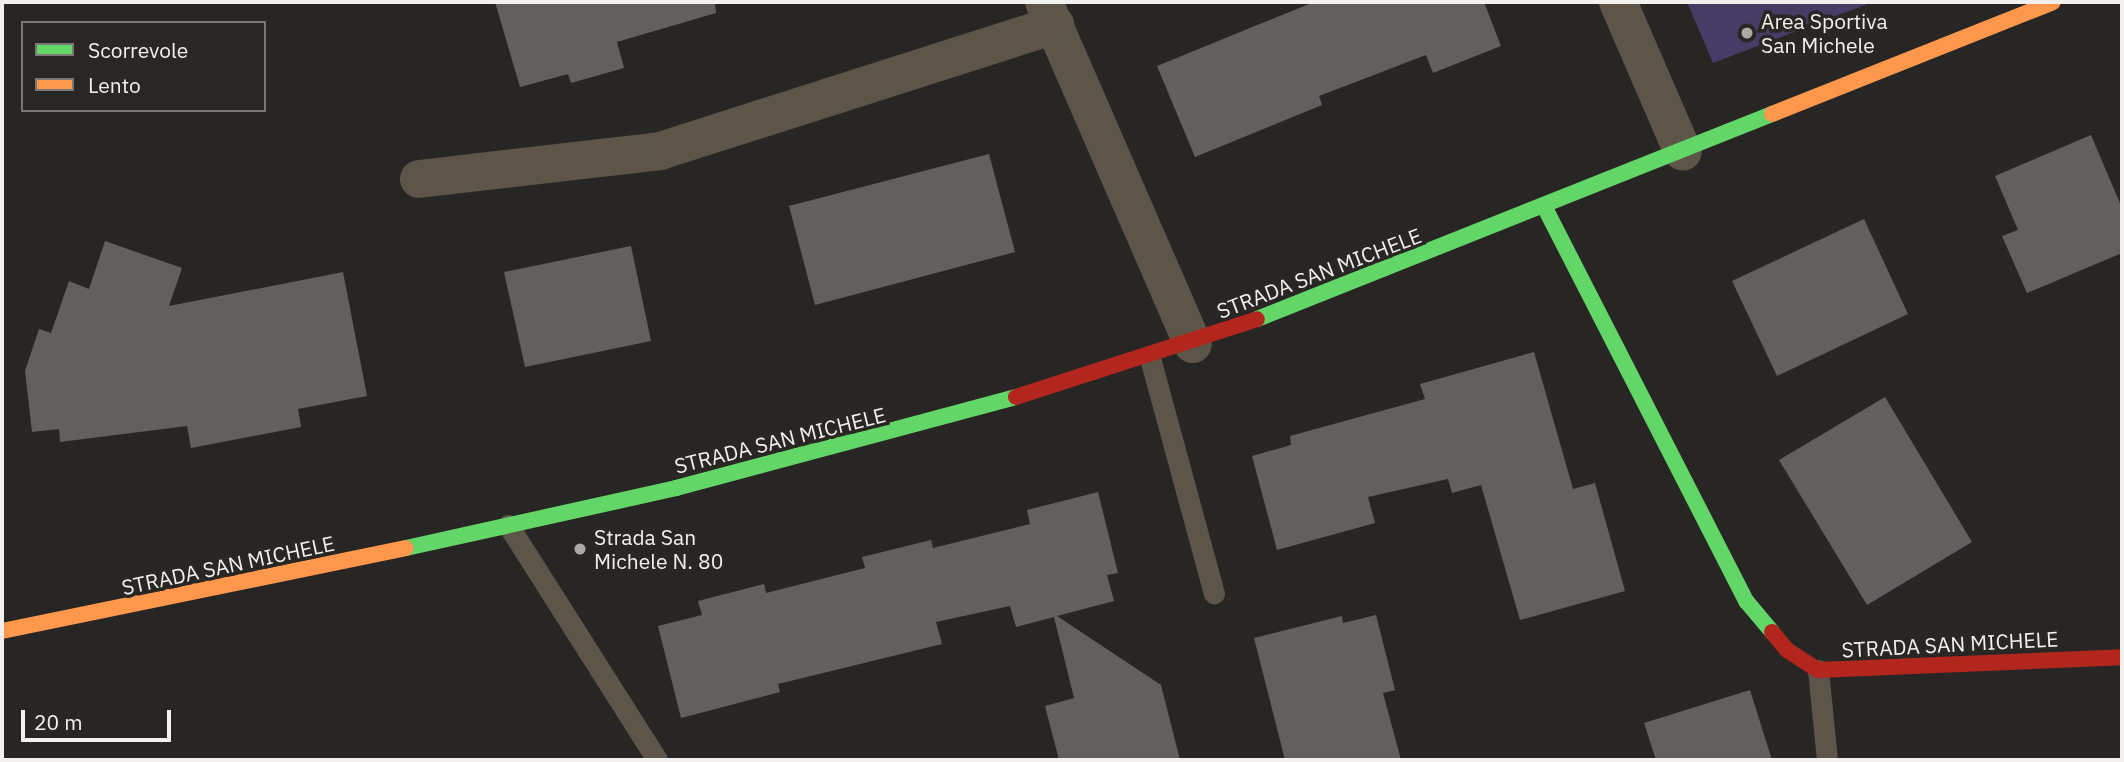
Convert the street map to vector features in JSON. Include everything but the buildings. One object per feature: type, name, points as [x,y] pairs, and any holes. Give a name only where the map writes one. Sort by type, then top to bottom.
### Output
[{"type":"street","points":[[1618,2],[1683,152]]},
{"type":"street","name":"STRADA SAN MICHELE","points":[[2,631],[220,590],[838,448],[1150,358],[1193,344],[1545,208],[2053,2]]},
{"type":"street","points":[[419,179],[660,151],[1049,14],[1193,344]]},
{"type":"street","name":"STRADA SAN MICHELE","points":[[1545,208],[1747,601],[1787,650],[1818,670],[2122,657]]},
{"type":"lane","points":[[1150,358],[1214,593]]},
{"type":"lane","points":[[508,525],[657,760]]},
{"type":"lane","points":[[1818,670],[1827,760]]},
{"type":"shaded area","name":"Area Sportiva San Michele","points":[[1687,2],[1873,2],[1713,63]]},
{"type":"traffic: fast","points":[[1257,319],[1772,114]]},
{"type":"traffic: fast","points":[[1545,208],[1747,602],[1772,632]]},
{"type":"traffic: fast","points":[[406,548],[676,488],[1016,397]]},
{"type":"traffic: slow","points":[[1772,114],[2053,2]]},
{"type":"traffic: slow","points":[[2,631],[406,548]]},
{"type":"traffic: jam","points":[[1016,397],[1257,319]]},
{"type":"traffic: jam","points":[[1772,632],[1787,650],[1818,670],[2122,657]]},
{"type":"place","name":"Area Sportiva San Michele","points":[[1747,33]]},
{"type":"place","name":"Strada San Michele N. 80","points":[[580,549]]}]
